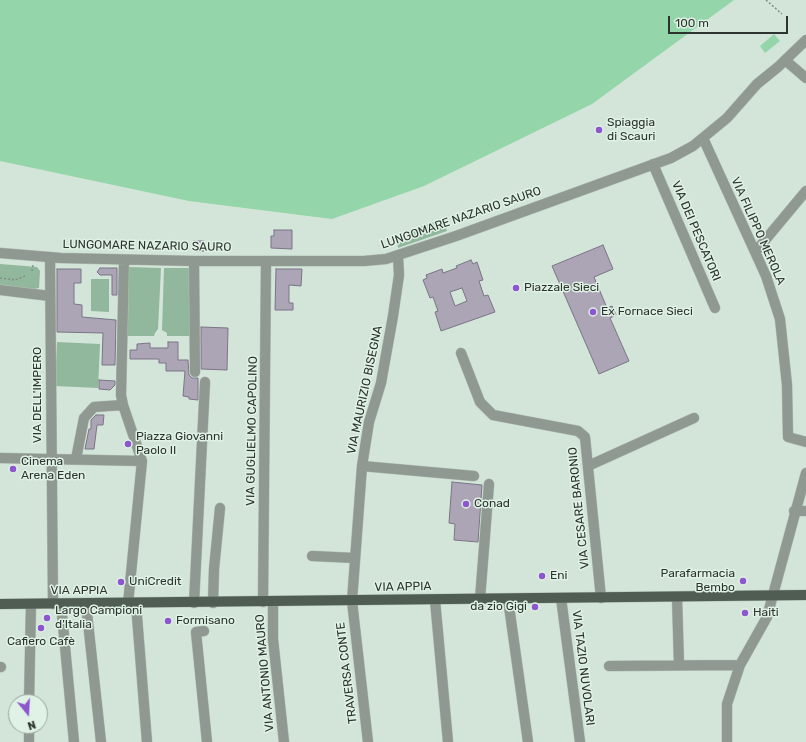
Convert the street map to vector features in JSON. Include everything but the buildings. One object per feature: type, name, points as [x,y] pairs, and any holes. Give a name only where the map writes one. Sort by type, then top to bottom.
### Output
[{"type":"main road","name":"VIA APPIA","points":[[0,604],[132,604],[806,595]]},
{"type":"street","name":"LUNGOMARE NAZARIO SAURO","points":[[0,253],[50,257],[194,261],[364,261],[398,256],[671,158],[702,138],[727,118],[757,84],[806,40]]},
{"type":"street","points":[[785,60],[806,78]]},
{"type":"street","name":"VIA FILIPPO MEROLA","points":[[702,138],[756,251],[766,276],[780,320],[787,385],[788,437],[806,442]]},
{"type":"street","name":"VIA DEI PESCATORI","points":[[653,164],[715,308]]},
{"type":"street","points":[[756,251],[806,191]]},
{"type":"street","name":"VIA MAURIZIO BISEGNA","points":[[352,601],[362,466],[369,422],[381,383],[393,316],[399,275],[398,256]]},
{"type":"street","name":"VIA DELL'IMPERO","points":[[50,257],[51,460],[57,604],[74,742]]},
{"type":"street","points":[[124,260],[122,375],[123,405],[142,461],[132,604],[147,742]]},
{"type":"street","points":[[194,261],[195,372]]},
{"type":"street","name":"VIA GUGLIELMO CAPOLINO","points":[[266,261],[268,602]]},
{"type":"street","points":[[0,290],[50,296]]},
{"type":"street","name":"VIA CESARE BARONIO","points":[[461,353],[480,402],[493,415],[578,431],[585,437],[601,598]]},
{"type":"street","points":[[194,603],[205,382]]},
{"type":"street","points":[[76,459],[84,418],[94,407],[123,405]]},
{"type":"street","points":[[588,466],[694,418]]},
{"type":"street","points":[[0,458],[142,461]]},
{"type":"street","points":[[362,466],[474,476]]},
{"type":"street","points":[[727,742],[727,704],[740,665],[767,617],[771,596],[794,511],[806,473]]},
{"type":"street","points":[[480,599],[489,484]]},
{"type":"street","points":[[213,603],[214,569],[220,508]]},
{"type":"street","points":[[794,511],[806,511]]},
{"type":"street","points":[[312,556],[355,558]]},
{"type":"street","points":[[677,597],[679,665]]},
{"type":"street","name":"VIA TAZIO NUVOLARI","points":[[561,598],[580,742]]},
{"type":"street","points":[[508,599],[528,742]]},
{"type":"street","points":[[435,600],[448,742]]},
{"type":"street","name":"TRAVERSA CONTE","points":[[352,601],[368,742]]},
{"type":"street","name":"VIA ANTONIO MAURO","points":[[268,602],[284,742]]},
{"type":"street","points":[[29,694],[31,604]]},
{"type":"street","points":[[86,604],[101,742]]},
{"type":"street","points":[[204,631],[196,632],[207,742]]},
{"type":"street","points":[[609,666],[740,665]]},
{"type":"path","points":[[766,0],[782,14]]},
{"type":"path","points":[[0,278],[15,280],[25,276]]},
{"type":"shaded area","points":[[0,0],[734,0],[592,104],[424,186],[332,219],[189,201],[0,161]]},
{"type":"shaded area","points":[[774,34],[780,41],[765,53],[760,46]]},
{"type":"shaded area","points":[[443,219],[447,231],[398,248],[397,235]]},
{"type":"shaded area","points":[[0,264],[37,267],[40,271],[39,288],[34,289],[0,285]]},
{"type":"shaded area","points":[[128,267],[161,268],[158,329],[154,336],[126,336]]},
{"type":"shaded area","points":[[164,268],[192,268],[193,336],[167,336],[167,333],[162,330]]},
{"type":"shaded area","points":[[91,279],[109,279],[109,312],[91,311]]},
{"type":"shaded area","points":[[57,342],[100,344],[98,388],[55,386]]},
{"type":"place","name":"Spiaggia di Scauri","points":[[599,130]]},
{"type":"place","name":"Piazzale Sieci","points":[[516,288]]},
{"type":"place","name":"Ex Fornace Sieci","points":[[593,312]]},
{"type":"place","name":"Piazza Giovanni Paolo II","points":[[128,444]]},
{"type":"place","name":"Cinema Arena Eden","points":[[13,469]]},
{"type":"place","name":"Conad","points":[[466,504]]},
{"type":"place","name":"Eni","points":[[542,576]]},
{"type":"place","name":"Parafarmacia Bembo","points":[[743,581]]},
{"type":"place","name":"UniCredit","points":[[121,582]]},
{"type":"place","name":"da zio Gigi","points":[[535,607]]},
{"type":"place","name":"Haiti","points":[[745,613]]},
{"type":"place","name":"Largo Campioni d'Italia","points":[[47,618]]},
{"type":"place","name":"Formisano","points":[[168,621]]},
{"type":"place","name":"Cafiero Cafè","points":[[41,628]]}]
